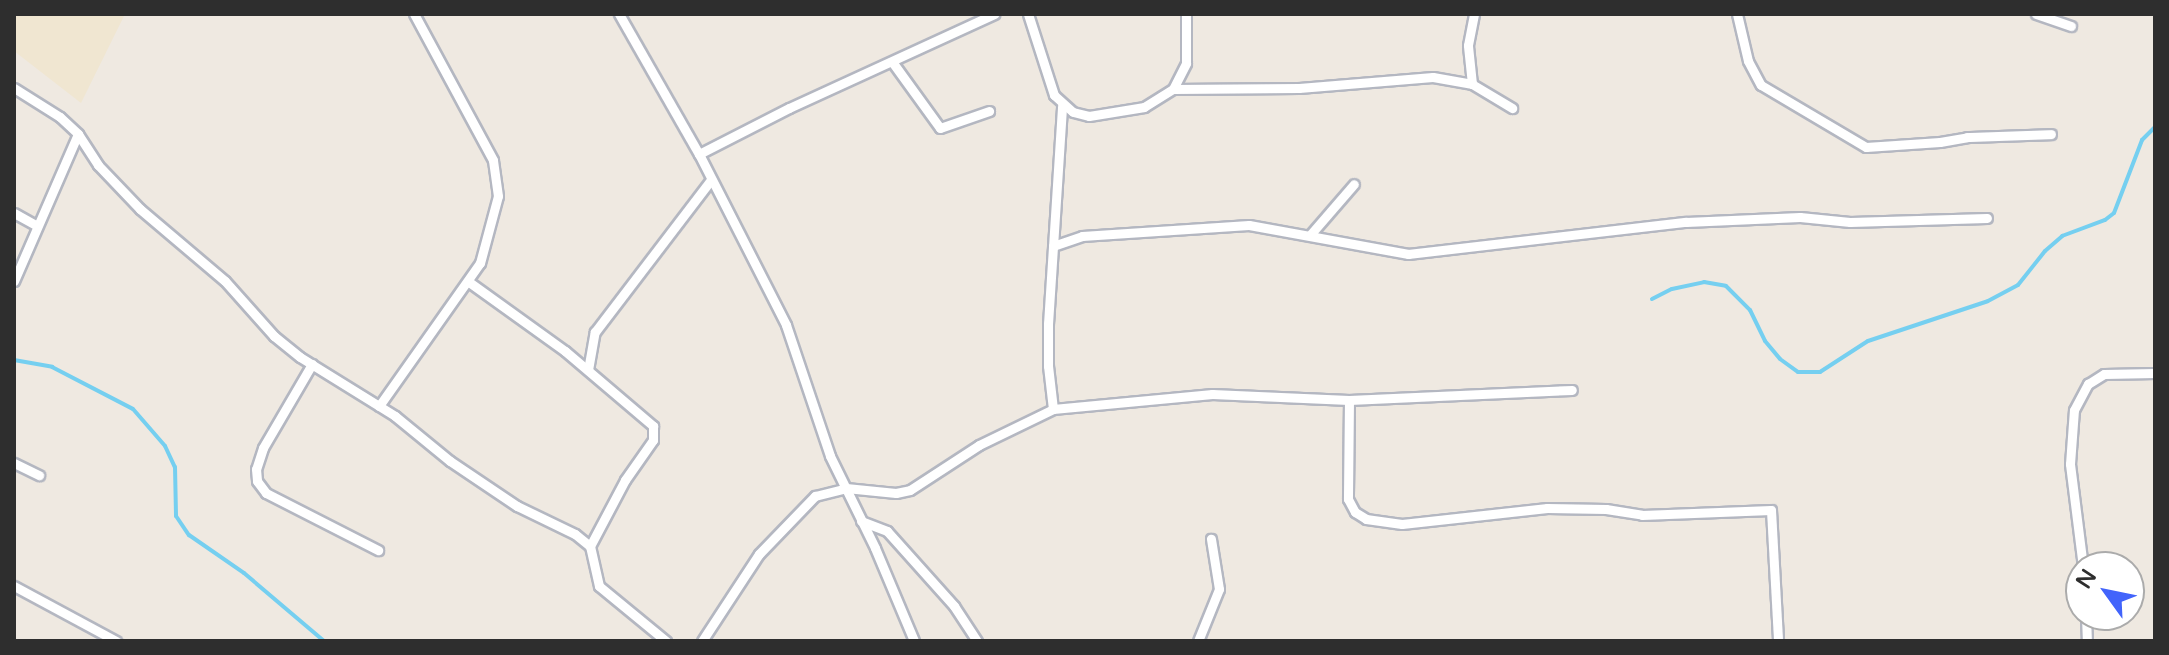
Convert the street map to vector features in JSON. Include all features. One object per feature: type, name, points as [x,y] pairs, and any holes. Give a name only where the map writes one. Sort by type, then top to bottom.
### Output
[{"type":"street","points":[[379,406],[469,282],[485,249],[498,196],[493,160],[414,14]]},
{"type":"street","points":[[619,14],[699,154],[786,325],[830,456],[914,641]]},
{"type":"street","points":[[699,154],[789,108],[893,63],[994,14]]},
{"type":"street","points":[[1028,14],[1054,95],[1062,105],[1089,116],[1144,107],[1173,89],[1299,88],[1433,77],[1472,84],[1512,108]]},
{"type":"street","points":[[1173,89],[1186,63],[1186,14]]},
{"type":"street","points":[[1472,84],[1468,45],[1474,14]]},
{"type":"street","points":[[1737,14],[1748,61],[1761,85],[1866,147],[1967,137],[2051,134]]},
{"type":"street","points":[[2036,14],[2071,26]]},
{"type":"street","points":[[893,63],[940,128],[989,111]]},
{"type":"street","points":[[14,88],[60,117],[78,134],[98,165],[140,209],[225,281],[274,336],[379,406],[450,461],[517,506],[575,534],[590,546],[599,586],[666,641]]},
{"type":"street","points":[[1053,409],[1048,366],[1062,105]]},
{"type":"street","points":[[14,281],[36,225],[72,155],[78,134]]},
{"type":"street","points":[[588,370],[595,332],[711,180]]},
{"type":"street","points":[[1310,235],[1354,184]]},
{"type":"street","points":[[14,213],[36,225]]},
{"type":"street","points":[[1053,246],[1082,236],[1249,225],[1408,254],[1686,222],[1800,217],[1850,222],[1987,218]]},
{"type":"street","points":[[469,282],[588,370],[653,426],[656,433],[590,546]]},
{"type":"street","points":[[312,364],[263,448],[256,469],[257,481],[266,493],[378,550]]},
{"type":"street","points":[[2081,551],[2070,464],[2074,410],[2088,384],[2104,374],[2155,373]]},
{"type":"street","points":[[702,641],[739,581],[791,517],[815,496],[846,488],[896,493],[910,490],[979,445],[1053,409],[1212,394],[1349,400],[1572,390]]},
{"type":"street","points":[[1349,400],[1348,499],[1355,512],[1366,519],[1402,524],[1495,511],[1547,508],[1606,509],[1642,515],[1771,510],[1778,641]]},
{"type":"street","points":[[14,463],[39,475]]},
{"type":"street","points":[[861,521],[887,531],[954,606],[977,641]]},
{"type":"street","points":[[1198,641],[1219,589],[1211,539]]},
{"type":"street","points":[[14,586],[116,641]]},
{"type":"shaded area","points":[[14,14],[125,14],[81,103],[14,51]]},
{"type":"waterway","points":[[1652,299],[1672,289],[1704,282],[1726,286],[1750,310],[1765,341],[1780,359],[1798,372],[1820,372],[1868,341],[1988,301],[2018,285],[2045,251],[2062,236],[2105,220],[2114,213],[2142,140],[2155,127]]},
{"type":"waterway","points":[[14,360],[52,367],[133,409],[165,446],[175,467],[176,516],[189,535],[244,573],[324,641]]}]
